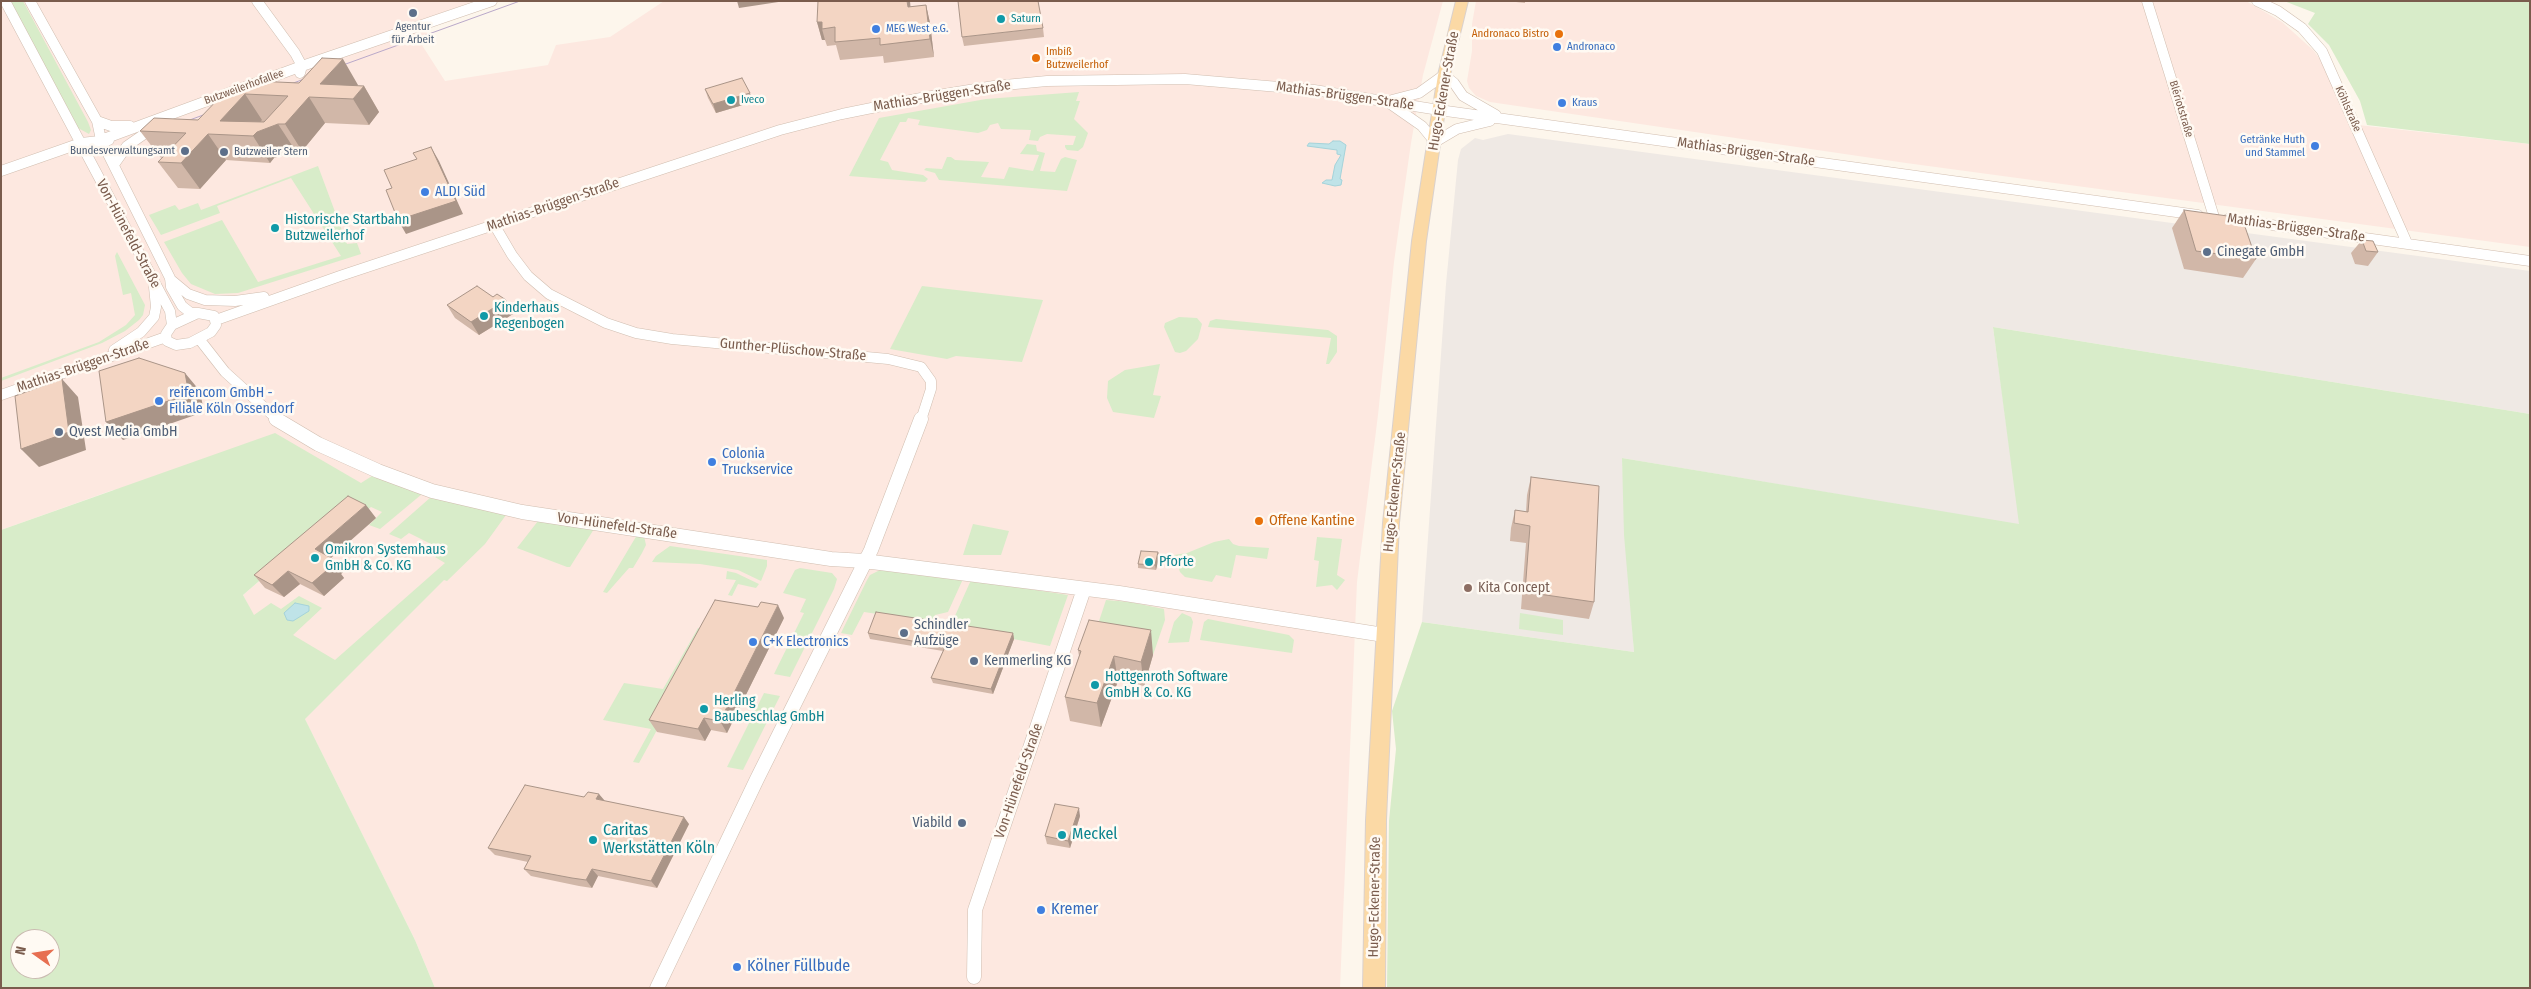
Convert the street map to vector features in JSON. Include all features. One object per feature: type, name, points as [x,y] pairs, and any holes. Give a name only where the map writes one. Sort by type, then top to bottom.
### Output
[{"type":"main road","name":"Hugo-Eckener-Straße","points":[[1374,988],[1374,892],[1384,635],[1391,523],[1416,266],[1444,75],[1462,1]]},
{"type":"street","name":"Von-Hünefeld-Straße","points":[[5,1],[171,315],[172,325]]},
{"type":"street","name":"Von-Hünefeld-Straße","points":[[30,1],[97,121],[101,140],[132,197],[138,216],[170,278],[171,286],[182,306],[191,312],[214,316],[216,320]]},
{"type":"street","points":[[257,1],[296,53],[300,71]]},
{"type":"street","name":"Butzweilerhofallee","points":[[101,140],[118,139],[150,130],[351,51],[492,1]]},
{"type":"street","name":"Blériotstraße","points":[[2147,1],[2214,217]]},
{"type":"street","name":"Köhlstraße","points":[[2257,1],[2278,11],[2302,28],[2322,51],[2407,244]]},
{"type":"street","name":"Butzweilerhofallee","points":[[101,140],[300,71]]},
{"type":"street","points":[[1387,101],[1419,93],[1444,75],[1454,82],[1468,100],[1502,119]]},
{"type":"street","name":"Mathias-Brüggen-Straße","points":[[216,320],[738,142],[798,125],[881,106],[994,86],[1047,81],[1185,79],[1305,89],[1502,119],[2530,261]]},
{"type":"street","points":[[1387,101],[1422,126],[1435,142],[1463,126],[1502,119]]},
{"type":"street","name":"Butzweilerhofallee","points":[[97,121],[112,126],[137,126]]},
{"type":"street","name":"Butzweilerhofallee","points":[[115,163],[127,146],[150,130]]},
{"type":"street","points":[[1,171],[81,143],[101,140]]},
{"type":"street","name":"Gunther-Plüschow-Straße","points":[[495,226],[512,255],[534,282],[549,294],[606,323],[636,333],[672,339],[888,359],[921,367],[932,381],[932,389],[871,550],[657,988]]},
{"type":"street","points":[[85,365],[128,341],[152,320],[156,301],[151,277]]},
{"type":"street","points":[[170,278],[188,294],[205,300],[235,301],[283,296]]},
{"type":"street","points":[[198,313],[172,325],[166,337],[171,343],[176,345],[200,340],[211,332],[216,320]]},
{"type":"street","name":"Mathias-Brüggen-Straße","points":[[1,395],[166,337]]},
{"type":"street","name":"Von-Hünefeld-Straße","points":[[200,340],[225,372],[276,419],[318,444],[378,471],[432,491],[522,512],[831,559],[864,561],[1204,605],[1384,635]]},
{"type":"street","name":"Von-Hünefeld-Straße","points":[[974,977],[975,910],[1084,589]]},
{"type":"shaded area","points":[[1,1],[474,1],[419,21],[431,38],[420,42],[445,81],[548,65],[556,45],[610,37],[664,1],[1443,1],[1423,75],[1411,143],[1394,262],[1378,415],[1357,582],[1340,988],[435,988],[415,940],[243,595],[367,488],[113,490],[1,530]]},
{"type":"shaded area","points":[[1476,1],[2246,1],[2282,22],[2313,50],[2323,63],[2349,124],[2530,144],[2530,247],[1906,163],[1490,102],[1476,96],[1469,88],[1467,81],[1472,51],[1472,24]]},
{"type":"shaded area","points":[[1508,134],[2530,271],[2530,414],[1993,327],[2020,525],[1622,458],[1634,652],[1422,622],[1446,284],[1458,160],[1461,149],[1475,138],[1483,140]]},
{"type":"green space","points":[[10,1],[23,1],[88,122],[91,130],[89,134],[78,128]]},
{"type":"green space","points":[[2284,1],[2530,1],[2530,144],[2367,125],[2360,101],[2329,45],[2308,24],[2315,13]]},
{"type":"green space","points":[[1079,92],[1076,101],[1080,101],[1074,119],[1088,133],[1083,147],[1078,151],[1067,150],[1065,147],[1065,145],[1073,145],[1076,136],[1047,134],[1040,137],[1038,141],[1029,140],[1031,130],[1001,129],[998,123],[990,125],[987,130],[978,133],[918,125],[920,120],[908,118],[906,122],[900,122],[880,160],[888,162],[892,170],[923,175],[928,179],[925,182],[849,176],[879,118],[986,99]]},
{"type":"green space","points":[[1027,144],[1036,145],[1037,151],[1045,153],[1040,171],[1055,172],[1061,159],[1065,157],[1077,160],[1067,191],[939,180],[935,173],[924,170],[926,168],[942,169],[947,157],[951,157],[955,160],[989,162],[981,177],[1004,179],[1009,167],[1033,171],[1039,155],[1020,154]]},
{"type":"green space","points":[[318,166],[347,244],[357,243],[361,254],[238,293],[215,294],[191,284],[182,273],[164,242],[222,220],[258,282],[341,256],[291,178],[217,206],[220,213],[161,235],[149,215],[175,205],[179,210],[198,203],[201,210]]},
{"type":"green space","points":[[117,252],[145,305],[143,315],[139,320],[125,331],[102,343],[1,381],[1,378],[99,342],[126,325],[135,315],[131,293],[123,295],[115,256]]},
{"type":"green space","points":[[922,286],[1043,300],[1022,362],[956,356],[947,359],[890,349]]},
{"type":"green space","points":[[1179,317],[1197,318],[1202,324],[1198,339],[1186,351],[1180,353],[1175,352],[1164,327],[1165,323]]},
{"type":"green space","points":[[1216,319],[1328,330],[1337,336],[1337,352],[1329,364],[1326,364],[1331,338],[1208,327],[1210,321]]},
{"type":"green space","points":[[1993,327],[2530,414],[2530,988],[1387,988],[1389,821],[1396,749],[1392,711],[1422,622],[1634,652],[1624,535],[1622,458],[2019,524]]},
{"type":"green space","points":[[1160,364],[1153,395],[1161,396],[1154,418],[1113,412],[1107,398],[1108,381],[1125,370]]},
{"type":"green space","points":[[275,433],[361,483],[372,476],[422,494],[380,529],[369,525],[382,512],[371,507],[366,511],[353,500],[243,595],[254,615],[271,603],[281,609],[299,596],[322,608],[293,635],[335,660],[445,563],[435,557],[443,550],[409,533],[401,539],[389,534],[431,497],[506,515],[485,544],[447,581],[444,580],[305,719],[415,940],[435,988],[1,988],[1,530]]},
{"type":"green space","points":[[538,521],[594,529],[570,567],[567,567],[517,548]]},
{"type":"green space","points":[[973,524],[1009,531],[1001,555],[963,555]]},
{"type":"green space","points":[[637,535],[644,536],[646,545],[642,553],[633,568],[629,568],[607,593],[603,592]]},
{"type":"green space","points":[[1317,537],[1342,539],[1337,575],[1345,580],[1337,590],[1332,585],[1316,587],[1319,561],[1314,560]]},
{"type":"green space","points":[[1229,539],[1233,544],[1239,546],[1269,548],[1267,559],[1236,555],[1231,578],[1216,575],[1212,582],[1185,577],[1180,572],[1174,555],[1187,553],[1214,542]]},
{"type":"green space","points":[[670,546],[767,560],[767,566],[761,581],[738,570],[700,564],[652,562],[656,556]]},
{"type":"green space","points":[[800,568],[832,573],[837,579],[834,589],[790,677],[774,674],[804,613],[800,612],[806,599],[783,593],[795,570]]},
{"type":"green space","points":[[880,570],[963,579],[948,612],[935,615],[932,622],[864,612],[852,635],[841,633],[870,575]]},
{"type":"green space","points":[[727,571],[736,573],[759,584],[756,588],[738,584],[732,596],[728,595],[736,580],[726,579]]},
{"type":"green space","points":[[971,580],[1068,595],[1050,646],[950,627]]},
{"type":"green space","points":[[1106,600],[1130,602],[1164,609],[1165,620],[1153,655],[1095,633]]},
{"type":"green space","points":[[1182,613],[1191,617],[1193,622],[1189,642],[1168,643],[1174,622]]},
{"type":"green space","points":[[1520,613],[1563,620],[1563,635],[1519,629]]},
{"type":"green space","points":[[1208,619],[1289,635],[1294,640],[1292,653],[1200,640],[1204,622]]},
{"type":"green space","points":[[698,628],[711,631],[639,763],[633,762],[651,729],[603,720],[624,683],[663,689]]},
{"type":"green space","points":[[764,693],[780,696],[743,770],[727,767]]},
{"type":"water","points":[[1333,141],[1340,141],[1346,145],[1340,179],[1342,180],[1341,185],[1335,186],[1322,183],[1326,180],[1332,180],[1335,165],[1341,155],[1337,154],[1337,150],[1307,146],[1309,143],[1329,144]]},
{"type":"water","points":[[295,603],[309,606],[309,611],[293,621],[287,620],[284,613]]},
{"type":"building","name":"MEG West e.G.","points":[[818,1],[907,1],[908,7],[926,5],[930,39],[880,45],[880,38],[835,42],[835,27],[822,29],[822,22],[817,22]]},
{"type":"building","name":"Saturn","points":[[958,1],[1038,1],[1043,28],[962,37]]},
{"type":"building","points":[[322,58],[343,59],[320,84],[364,86],[353,99],[309,97],[285,124],[278,124],[257,132],[253,136],[208,134],[181,163],[158,162],[186,133],[140,131],[154,118],[198,120],[224,93],[231,93],[252,85],[255,81],[299,83]],"holes":[[[245,94],[288,96],[264,122],[220,121]]]},
{"type":"building","points":[[742,78],[750,93],[713,104],[705,89]]},
{"type":"building","name":"ALDI Süd","points":[[431,147],[456,201],[398,220],[386,190],[392,188],[384,170],[417,159],[413,153]]},
{"type":"building","points":[[2184,210],[2242,218],[2256,259],[2196,251]]},
{"type":"building","points":[[2362,240],[2373,241],[2378,252],[2366,251]]},
{"type":"building","points":[[477,286],[493,297],[497,294],[506,300],[471,322],[447,305]]},
{"type":"building","points":[[139,358],[185,373],[189,394],[106,422],[99,371]]},
{"type":"building","points":[[62,379],[69,432],[21,449],[15,396]]},
{"type":"building","points":[[1531,477],[1599,486],[1594,602],[1525,592],[1530,526],[1514,523],[1515,510],[1528,512]]},
{"type":"building","points":[[348,496],[366,505],[315,549],[333,559],[328,563],[333,565],[312,583],[288,571],[272,585],[254,575]]},
{"type":"building","points":[[1141,551],[1158,552],[1155,565],[1138,564]]},
{"type":"building","points":[[715,600],[758,607],[761,602],[778,605],[720,721],[704,718],[698,729],[649,720]]},
{"type":"building","points":[[876,612],[1013,633],[991,689],[931,678],[945,647],[868,633]]},
{"type":"building","points":[[1089,620],[1151,630],[1141,662],[1114,656],[1097,703],[1065,697],[1081,651],[1078,650]]},
{"type":"building","name":"Caritas Werkstätten Köln","points":[[525,785],[584,797],[588,792],[599,794],[596,799],[684,817],[651,881],[592,869],[586,880],[524,869],[531,856],[488,848]]},
{"type":"building","name":"Meckel","points":[[1055,804],[1079,808],[1068,841],[1045,836]]},
{"type":"tram line","points":[[332,69],[520,1]]},
{"type":"tram line","points":[[280,88],[315,75]]},
{"type":"tram line","points":[[179,124],[214,111]]},
{"type":"place","name":"Agentur für Arbeit","points":[[413,13]]},
{"type":"place","name":"Saturn","points":[[1001,19]]},
{"type":"place","name":"MEG West e.G.","points":[[876,29]]},
{"type":"place","name":"Andronaco Bistro","points":[[1559,34]]},
{"type":"place","name":"Andronaco","points":[[1557,47]]},
{"type":"place","name":"Imbiß Butzweilerhof","points":[[1036,58]]},
{"type":"place","name":"Iveco","points":[[731,100]]},
{"type":"place","name":"Kraus","points":[[1562,103]]},
{"type":"place","name":"Getränke Huth und Stammel","points":[[2315,146]]},
{"type":"place","name":"Bundesverwaltungsamt","points":[[185,151]]},
{"type":"place","name":"Butzweiler Stern","points":[[224,152]]},
{"type":"place","name":"ALDI Süd","points":[[425,192]]},
{"type":"place","name":"Historische Startbahn Butzweilerhof","points":[[275,228]]},
{"type":"place","name":"Cinegate GmbH","points":[[2207,252]]},
{"type":"place","name":"Kinderhaus Regenbogen","points":[[484,316]]},
{"type":"place","name":"reifencom GmbH - Filiale Köln Ossendorf","points":[[159,401]]},
{"type":"place","name":"Qvest Media GmbH","points":[[59,432]]},
{"type":"place","name":"Colonia Truckservice","points":[[712,462]]},
{"type":"place","name":"Offene Kantine","points":[[1259,521]]},
{"type":"place","name":"Omikron Systemhaus GmbH & Co. KG","points":[[315,558]]},
{"type":"place","name":"Pforte","points":[[1149,562]]},
{"type":"place","name":"Kita Concept","points":[[1468,588]]},
{"type":"place","name":"Schindler Aufzüge","points":[[904,633]]},
{"type":"place","name":"C+K Electronics","points":[[753,642]]},
{"type":"place","name":"Kemmerling KG","points":[[974,661]]},
{"type":"place","name":"Hottgenroth Software GmbH & Co. KG","points":[[1095,685]]},
{"type":"place","name":"Herling Baubeschlag GmbH","points":[[704,709]]},
{"type":"place","name":"Viabild","points":[[962,823]]},
{"type":"place","name":"Meckel","points":[[1062,835]]},
{"type":"place","name":"Caritas Werkstätten Köln","points":[[593,840]]},
{"type":"place","name":"Kremer","points":[[1041,910]]},
{"type":"place","name":"Kölner Füllbude","points":[[737,967]]}]
